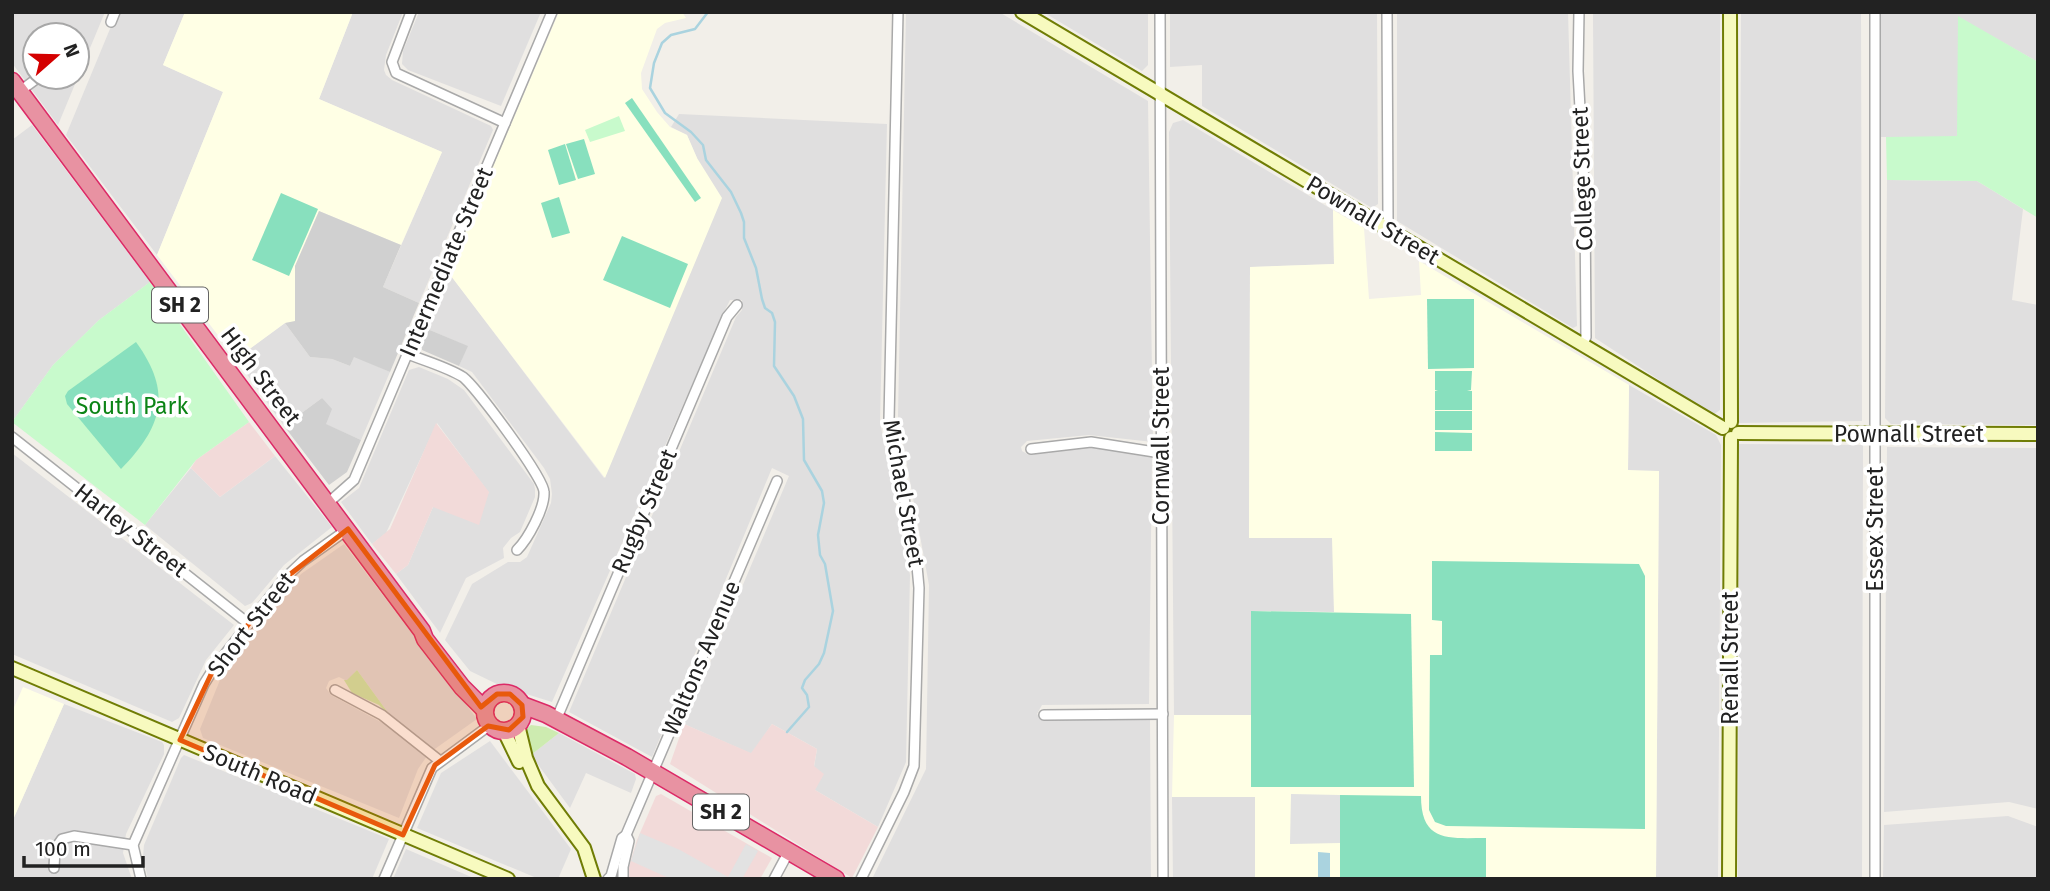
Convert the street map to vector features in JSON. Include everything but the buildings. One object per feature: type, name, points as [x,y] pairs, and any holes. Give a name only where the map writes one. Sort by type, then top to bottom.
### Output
[{"type":"highway","name":"High Street","points":[[16,86],[348,529],[462,687],[507,719]]},
{"type":"highway","name":"High Street","points":[[422,631],[430,635],[457,673],[468,683],[496,694]]},
{"type":"highway","name":"SH 2","points":[[496,694],[510,694],[517,698],[507,719]]},
{"type":"highway","points":[[496,694],[488,702],[507,719]]},
{"type":"highway","name":"SH 2","points":[[507,719],[546,714],[653,772],[836,879]]},
{"type":"street","points":[[111,22],[115,12]]},
{"type":"street","points":[[411,12],[392,62],[397,73],[505,123]]},
{"type":"street","name":"Intermediate Street","points":[[328,503],[354,480],[552,12]]},
{"type":"street","name":"Michael Street","points":[[861,879],[904,792],[914,765],[919,588],[889,421],[898,12]]},
{"type":"street","name":"Pownall Street","points":[[1022,12],[1731,431],[1875,435],[2038,435]]},
{"type":"street","name":"Cornwall Street","points":[[1160,12],[1163,879]]},
{"type":"street","points":[[1384,227],[1388,220],[1387,12]]},
{"type":"street","name":"College Street","points":[[1579,12],[1578,71],[1585,243],[1586,337],[1583,344]]},
{"type":"street","name":"Renall Street","points":[[1729,879],[1730,12]]},
{"type":"street","name":"Essex Street","points":[[1875,12],[1875,879]]},
{"type":"street","name":"Rugby Street","points":[[556,720],[727,317],[737,305]]},
{"type":"street","points":[[408,354],[452,372],[470,384],[541,479],[544,499],[528,536],[517,550]]},
{"type":"street","name":"Harley Street","points":[[12,437],[249,624]]},
{"type":"street","points":[[1031,449],[1091,442],[1161,453]]},
{"type":"street","name":"Waltons Avenue","points":[[608,879],[622,838],[626,835],[777,481]]},
{"type":"street","name":"Short Street","points":[[133,845],[204,684],[214,668],[293,569],[348,529]]},
{"type":"street","name":"South Road","points":[[12,668],[508,879]]},
{"type":"street","points":[[335,691],[382,715],[440,761]]},
{"type":"street","points":[[1044,715],[1163,714]]},
{"type":"street","points":[[384,879],[430,772],[440,761],[507,719]]},
{"type":"street","name":"High Street","points":[[507,719],[529,780],[538,786],[584,848],[594,879]]},
{"type":"street","name":"Waltons Avenue","points":[[622,879],[622,867],[629,841],[626,835]]},
{"type":"street","points":[[54,868],[55,849],[62,839],[74,836],[133,845],[141,879]]},
{"type":"street","points":[[774,879],[789,851]]},
{"type":"highlighted area","points":[[348,529],[481,707],[497,694],[510,694],[522,705],[523,717],[509,730],[488,726],[435,765],[403,835],[180,740],[214,668],[284,579]]},
{"type":"shaded area","points":[[12,12],[105,12],[91,46],[91,21],[21,21],[21,75],[12,63]]},
{"type":"shaded area","points":[[117,12],[185,12],[163,65],[223,92],[157,255],[66,135],[84,91],[91,91],[91,75]]},
{"type":"shaded area","points":[[185,12],[353,12],[319,99],[442,152],[401,245],[319,211],[295,266],[295,322],[285,323],[236,359],[157,255],[223,92],[163,65]]},
{"type":"shaded area","points":[[353,12],[403,12],[386,55],[386,75],[491,126],[493,130],[419,303],[383,287],[442,152],[319,99]]},
{"type":"shaded area","points":[[419,12],[541,12],[501,106],[408,70],[402,64],[403,51]]},
{"type":"shaded area","points":[[559,12],[682,12],[686,18],[665,23],[657,29],[641,73],[642,89],[670,127],[687,135],[697,158],[722,198],[605,478],[448,272]]},
{"type":"shaded area","points":[[906,12],[999,12],[1148,101],[1153,442],[1089,435],[1027,441],[1021,447],[1022,451],[1029,455],[1097,447],[1152,457],[1149,704],[1042,705],[1037,714],[1042,719],[1150,719],[1151,879],[872,879],[926,769],[929,585],[898,416]]},
{"type":"shaded area","points":[[1043,12],[1148,12],[1148,65],[1142,71]]},
{"type":"shaded area","points":[[1170,12],[1377,12],[1378,204],[1372,208],[1202,106],[1202,65],[1170,67]]},
{"type":"shaded area","points":[[1397,12],[1568,12],[1577,326],[1573,328],[1397,221]]},
{"type":"shaded area","points":[[1593,12],[1720,12],[1720,410],[1713,415],[1595,338]]},
{"type":"shaded area","points":[[1741,12],[1861,12],[1862,421],[1739,423]]},
{"type":"shaded area","points":[[1875,12],[2038,12],[2038,62],[1958,17],[1958,137],[1875,137]]},
{"type":"shaded area","points":[[33,91],[72,91],[58,125]]},
{"type":"shaded area","points":[[679,114],[887,124],[880,422],[910,575],[906,762],[878,827],[815,790],[814,767],[817,749],[772,724],[752,754],[684,724],[789,476],[772,468],[652,757],[569,712],[736,317],[742,310],[742,300],[730,300],[724,312],[552,702],[501,686],[470,671],[445,640],[472,584],[508,562],[520,562],[527,557],[551,503],[552,494],[550,479],[544,468],[472,372],[459,366],[467,346],[425,328],[448,272],[604,478],[697,158],[687,135],[671,127]]},
{"type":"shaded area","points":[[1183,120],[1333,210],[1334,264],[1250,267],[1249,538],[1333,538],[1334,613],[1252,611],[1251,715],[1174,715],[1169,132],[1173,123]]},
{"type":"shaded area","points":[[32,125],[150,282],[99,320],[53,365],[12,422],[12,140]]},
{"type":"shaded area","points":[[1887,180],[1977,181],[2023,209],[2012,300],[2038,305],[2038,425],[1891,424],[1885,418]]},
{"type":"shaded area","points":[[1333,210],[1364,228],[1369,299],[1421,295],[1419,261],[1629,385],[1628,470],[1659,471],[1656,879],[1255,879],[1255,797],[1172,797],[1174,715],[1251,715],[1251,611],[1334,612],[1332,538],[1249,538],[1250,267],[1334,264]]},
{"type":"shaded area","points":[[319,211],[401,245],[383,287],[419,303],[390,372],[354,357],[350,366],[332,359],[310,357],[285,323],[295,321],[295,266]]},
{"type":"shaded area","points":[[285,323],[310,357],[332,359],[350,366],[354,356],[390,372],[361,440],[325,424],[322,398],[284,426],[236,359]]},
{"type":"shaded area","points":[[425,328],[468,346],[459,366],[422,350]]},
{"type":"shaded area","points":[[419,367],[448,379],[464,390],[534,484],[535,489],[535,497],[520,532],[503,548],[504,558],[466,578],[440,633],[396,574],[408,565],[433,507],[489,493],[437,423],[386,533],[372,544],[341,502],[359,488],[409,370]]},
{"type":"shaded area","points":[[1629,385],[1716,435],[1721,445],[1718,879],[1656,879],[1659,472],[1628,471]]},
{"type":"shaded area","points":[[322,398],[332,409],[326,424],[361,440],[347,472],[329,485],[284,426]]},
{"type":"shaded area","points":[[249,422],[275,456],[220,497],[191,468],[196,460]]},
{"type":"shaded area","points":[[436,423],[489,492],[479,525],[433,507],[408,565],[396,574],[372,544],[390,529]]},
{"type":"shaded area","points":[[1739,444],[1863,445],[1862,879],[1738,879]]},
{"type":"shaded area","points":[[1887,447],[2038,448],[2038,809],[2009,802],[1884,812]]},
{"type":"shaded area","points":[[12,453],[234,625],[206,660],[179,718],[172,722],[12,654]]},
{"type":"shaded area","points":[[275,456],[332,527],[284,565],[252,603],[245,606],[145,525],[191,468],[220,497]]},
{"type":"shaded area","points":[[344,544],[477,719],[432,751],[394,721],[357,670],[347,681],[339,677],[329,681],[326,688],[331,695],[390,727],[427,756],[418,769],[399,818],[203,738],[200,729],[220,680],[301,574]]},
{"type":"shaded area","points":[[23,687],[64,704],[12,822],[12,712]]},
{"type":"shaded area","points":[[64,704],[164,745],[164,754],[126,834],[123,853],[132,879],[12,879],[12,822]]},
{"type":"shaded area","points":[[684,724],[751,753],[772,724],[817,749],[814,766],[824,774],[815,790],[878,827],[852,878],[670,764]]},
{"type":"shaded area","points":[[559,733],[635,774],[631,793],[586,773],[570,808],[531,755]]},
{"type":"shaded area","points":[[490,741],[571,849],[558,879],[539,879],[417,828],[441,773]]},
{"type":"shaded area","points":[[184,755],[389,839],[372,879],[148,879],[143,857],[144,845]]},
{"type":"shaded area","points":[[661,794],[772,858],[760,879],[629,879],[628,870],[637,840],[656,796]]},
{"type":"shaded area","points":[[1291,794],[1340,795],[1340,843],[1290,844]]},
{"type":"shaded area","points":[[1172,797],[1255,797],[1255,879],[1173,879]]},
{"type":"shaded area","points":[[2008,816],[2038,827],[2038,879],[1883,879],[1884,825]]},
{"type":"shaded area","points":[[640,833],[680,850],[728,877],[746,844],[758,851],[742,879],[671,879],[631,861]]},
{"type":"shaded area","points":[[406,849],[476,879],[393,879]]},
{"type":"green space","points":[[1958,16],[2038,62],[2038,218],[1977,181],[1887,180],[1886,137],[1957,136]]},
{"type":"green space","points":[[632,98],[701,198],[695,202],[625,103]]},
{"type":"green space","points":[[619,116],[625,131],[590,142],[585,130]]},
{"type":"green space","points":[[584,139],[595,174],[578,179],[566,144]]},
{"type":"green space","points":[[565,144],[576,180],[559,185],[548,150]]},
{"type":"green space","points":[[281,193],[318,209],[289,276],[252,260]]},
{"type":"green space","points":[[559,197],[570,233],[552,238],[541,203]]},
{"type":"green space","points":[[622,236],[688,264],[670,308],[603,280]]},
{"type":"green space","name":"South Park","points":[[150,282],[249,422],[196,460],[145,525],[12,422],[53,365],[99,320]]},
{"type":"green space","points":[[1427,299],[1474,299],[1474,368],[1428,369]]},
{"type":"green space","points":[[136,342],[155,377],[158,409],[146,439],[121,469],[67,404],[65,396],[68,391]]},
{"type":"green space","points":[[1435,371],[1472,371],[1471,390],[1467,391],[1472,391],[1472,410],[1435,410],[1435,391],[1438,390],[1435,390]]},
{"type":"green space","points":[[1435,411],[1472,411],[1472,430],[1435,430]]},
{"type":"green space","points":[[1435,432],[1472,433],[1472,451],[1435,451]]},
{"type":"green space","points":[[1432,561],[1639,564],[1645,576],[1645,829],[1446,826],[1435,822],[1429,810],[1430,655],[1442,655],[1442,621],[1432,620]]},
{"type":"green space","points":[[1251,611],[1411,614],[1414,787],[1251,787]]},
{"type":"green space","points":[[357,670],[394,721],[379,705],[352,693],[344,680]]},
{"type":"green space","points":[[531,725],[546,727],[559,733],[531,755],[525,730]]},
{"type":"green space","points":[[1340,795],[1421,796],[1422,811],[1432,830],[1449,837],[1486,838],[1486,879],[1340,879]]},
{"type":"water","points":[[1318,852],[1330,853],[1330,879],[1318,879]]},
{"type":"waterway","points":[[708,12],[695,29],[671,35],[662,43],[654,63],[650,88],[665,113],[691,132],[703,145],[706,160],[731,192],[741,213],[744,238],[756,268],[762,299],[775,322],[774,366],[794,396],[803,419],[804,460],[822,491],[824,503],[818,535],[833,611],[824,653],[802,688],[807,695],[809,707],[787,732]]}]
